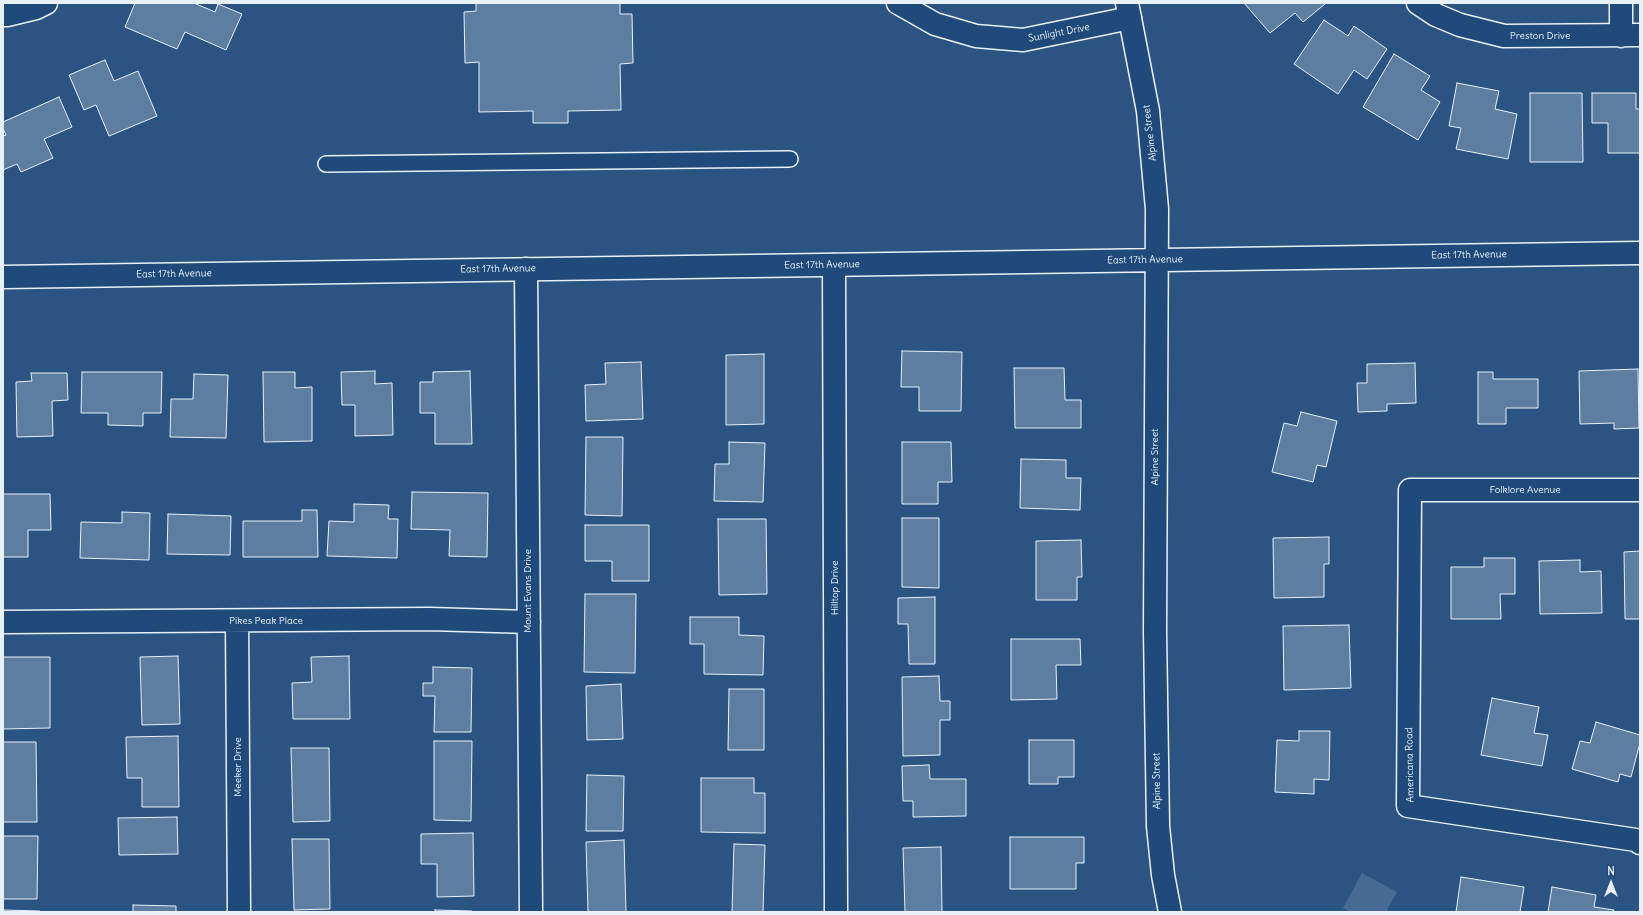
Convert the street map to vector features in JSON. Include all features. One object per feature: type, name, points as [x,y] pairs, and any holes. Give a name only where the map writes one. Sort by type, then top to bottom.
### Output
[{"type":"street","points":[[3,15],[36,8],[46,3]]},
{"type":"street","name":"Sunlight Drive","points":[[898,3],[935,24],[976,36],[1023,40],[1128,11]]},
{"type":"street","name":"Preston Drive","points":[[1418,3],[1436,15],[1460,25],[1504,36],[1631,36],[1621,3]]},
{"type":"street","name":"Alpine Street","points":[[1128,11],[1148,111],[1157,209],[1158,260],[1155,631],[1158,826],[1163,874],[1170,912]]},
{"type":"street","name":"East 17th Avenue","points":[[3,277],[1640,253]]},
{"type":"street","name":"Hilltop Drive","points":[[834,265],[836,912]]},
{"type":"street","name":"Mount Evans Drive","points":[[526,269],[531,912]]},
{"type":"street","name":"Folklore Avenue","points":[[1410,490],[1640,490]]},
{"type":"street","name":"Americana Road","points":[[1410,490],[1408,806],[1636,840],[1640,843]]},
{"type":"street","name":"Pikes Peak Place","points":[[3,622],[430,619],[529,622]]},
{"type":"street","name":"Meeker Drive","points":[[237,621],[239,912]]},
{"type":"lane","points":[[326,164],[790,159]]},
{"type":"shaded area","points":[[1362,873],[1397,892],[1386,912],[1350,912],[1343,908]]},
{"type":"building","points":[[135,3],[194,3],[215,12],[218,4],[242,14],[226,50],[185,32],[177,49],[125,27]]},
{"type":"building","points":[[476,3],[620,3],[620,14],[632,14],[633,63],[620,64],[621,110],[568,111],[568,123],[533,123],[533,111],[479,112],[479,62],[465,63],[464,12],[476,11]]},
{"type":"building","points":[[1244,3],[1325,4],[1303,22],[1295,13],[1270,33]]},
{"type":"building","points":[[1324,20],[1348,36],[1354,26],[1387,49],[1367,79],[1354,70],[1338,94],[1294,64]]},
{"type":"building","points":[[1394,54],[1430,76],[1421,90],[1440,102],[1418,140],[1363,107]]},
{"type":"building","points":[[105,60],[114,81],[138,71],[157,116],[109,136],[96,105],[84,110],[69,75]]},
{"type":"building","points":[[1457,83],[1499,91],[1495,109],[1517,114],[1508,159],[1456,149],[1461,128],[1449,126]]},
{"type":"building","points":[[1530,93],[1582,93],[1583,162],[1530,162]]},
{"type":"building","points":[[1592,93],[1636,93],[1636,109],[1640,109],[1640,153],[1608,153],[1608,123],[1592,123]]},
{"type":"building","points":[[59,97],[72,127],[44,139],[53,158],[21,172],[17,164],[3,170],[3,136],[6,135],[3,129],[3,122]]},
{"type":"building","points":[[902,351],[962,352],[961,411],[919,411],[919,387],[901,387]]},
{"type":"building","points":[[764,354],[764,424],[726,425],[726,355]]},
{"type":"building","points":[[641,362],[643,419],[586,421],[585,385],[606,384],[605,363]]},
{"type":"building","points":[[1415,363],[1416,403],[1387,404],[1387,411],[1358,412],[1357,383],[1367,383],[1367,364]]},
{"type":"building","points":[[1014,368],[1064,368],[1065,400],[1081,400],[1081,428],[1015,428]]},
{"type":"building","points":[[1638,369],[1639,428],[1614,429],[1614,423],[1580,424],[1579,371]]},
{"type":"building","points":[[375,371],[375,384],[392,383],[393,435],[355,436],[355,405],[342,405],[341,372]]},
{"type":"building","points":[[470,371],[472,444],[435,444],[435,413],[420,413],[420,382],[433,382],[433,372]]},
{"type":"building","points":[[82,372],[162,372],[161,413],[143,413],[143,426],[108,425],[108,413],[81,413]]},
{"type":"building","points":[[263,372],[295,372],[295,388],[312,387],[312,441],[264,442]]},
{"type":"building","points":[[1478,372],[1493,372],[1493,379],[1538,379],[1538,408],[1506,408],[1506,424],[1478,424]]},
{"type":"building","points":[[31,373],[67,373],[68,400],[52,401],[53,436],[17,437],[16,382],[32,381]]},
{"type":"building","points":[[194,374],[228,375],[226,438],[170,437],[171,399],[193,399]]},
{"type":"building","points":[[1301,412],[1337,421],[1326,467],[1317,465],[1313,482],[1272,472],[1284,423],[1297,426]]},
{"type":"building","points":[[586,437],[623,437],[622,516],[585,515]]},
{"type":"building","points":[[729,442],[765,443],[763,502],[714,501],[715,464],[729,464]]},
{"type":"building","points":[[902,442],[951,442],[952,482],[938,482],[938,504],[902,504]]},
{"type":"building","points":[[1021,459],[1066,460],[1066,478],[1081,478],[1080,510],[1020,508]]},
{"type":"building","points":[[412,492],[488,493],[487,557],[449,556],[450,530],[411,529]]},
{"type":"building","points":[[3,494],[50,494],[51,530],[28,530],[28,557],[3,557]]},
{"type":"building","points":[[354,504],[389,505],[388,519],[398,519],[397,558],[327,556],[329,521],[354,522]]},
{"type":"building","points":[[302,510],[317,510],[318,557],[243,557],[243,521],[302,521]]},
{"type":"building","points":[[122,512],[150,513],[149,560],[80,558],[81,522],[122,523]]},
{"type":"building","points":[[168,514],[231,516],[230,555],[167,554]]},
{"type":"building","points":[[902,518],[939,518],[939,588],[902,587]]},
{"type":"building","points":[[718,519],[766,519],[767,594],[719,595]]},
{"type":"building","points":[[585,525],[649,525],[649,581],[612,581],[612,561],[585,561]]},
{"type":"building","points":[[1329,537],[1329,564],[1324,564],[1324,597],[1274,598],[1273,538]]},
{"type":"building","points":[[1081,540],[1082,577],[1077,577],[1077,600],[1036,600],[1036,541]]},
{"type":"building","points":[[1640,551],[1640,619],[1625,619],[1624,552]]},
{"type":"building","points":[[1484,558],[1515,558],[1515,594],[1500,594],[1501,619],[1451,619],[1451,567],[1484,567]]},
{"type":"building","points":[[1580,560],[1580,572],[1601,571],[1602,613],[1540,614],[1539,561]]},
{"type":"building","points":[[585,594],[636,594],[635,673],[584,672]]},
{"type":"building","points":[[935,597],[935,664],[909,664],[908,624],[898,624],[898,598]]},
{"type":"building","points":[[690,617],[739,617],[739,635],[764,636],[763,675],[704,674],[704,644],[690,644]]},
{"type":"building","points":[[1349,625],[1351,688],[1284,690],[1283,626]]},
{"type":"building","points":[[1011,639],[1080,639],[1081,665],[1056,665],[1057,699],[1011,700]]},
{"type":"building","points":[[178,656],[180,724],[142,725],[140,657]]},
{"type":"building","points":[[349,656],[350,719],[293,719],[292,683],[312,682],[311,657]]},
{"type":"building","points":[[3,657],[50,657],[50,728],[3,729]]},
{"type":"building","points":[[433,667],[472,668],[471,732],[434,732],[435,696],[423,696],[423,683],[433,683]]},
{"type":"building","points":[[939,676],[940,701],[950,701],[950,720],[940,720],[940,755],[903,756],[902,677]]},
{"type":"building","points":[[621,684],[623,739],[587,740],[586,686]]},
{"type":"building","points":[[729,689],[764,689],[764,750],[728,750]]},
{"type":"building","points":[[1492,698],[1539,707],[1534,733],[1548,735],[1542,766],[1481,755]]},
{"type":"building","points":[[1596,722],[1640,735],[1640,743],[1631,777],[1620,774],[1618,782],[1572,769],[1580,741],[1590,743]]},
{"type":"building","points":[[1299,731],[1330,731],[1329,780],[1314,779],[1314,794],[1275,792],[1277,740],[1299,741]]},
{"type":"building","points":[[178,736],[179,807],[142,807],[142,778],[127,778],[126,737]]},
{"type":"building","points":[[1029,740],[1074,740],[1074,777],[1058,777],[1058,784],[1029,784]]},
{"type":"building","points":[[434,741],[472,741],[471,821],[434,820]]},
{"type":"building","points":[[3,742],[36,742],[37,822],[3,822]]},
{"type":"building","points":[[291,748],[329,748],[330,821],[293,822]]},
{"type":"building","points":[[929,765],[930,779],[966,779],[966,816],[913,817],[913,801],[903,801],[902,766]]},
{"type":"building","points":[[587,775],[624,776],[623,831],[586,831]]},
{"type":"building","points":[[701,778],[754,778],[754,793],[765,793],[765,833],[701,832]]},
{"type":"building","points":[[177,817],[178,854],[119,855],[118,818]]},
{"type":"building","points":[[473,833],[474,896],[437,897],[437,864],[421,864],[421,834]]},
{"type":"building","points":[[3,836],[38,836],[37,899],[3,899]]},
{"type":"building","points":[[1010,837],[1084,837],[1084,863],[1076,863],[1076,889],[1010,889]]},
{"type":"building","points":[[292,839],[329,839],[330,909],[294,910]]},
{"type":"building","points":[[624,840],[626,912],[588,912],[586,842]]},
{"type":"building","points":[[734,844],[765,845],[763,912],[732,912]]},
{"type":"building","points":[[941,847],[942,912],[905,912],[903,848]]},
{"type":"building","points":[[1461,877],[1524,887],[1520,912],[1456,912]]},
{"type":"building","points":[[1552,887],[1596,895],[1594,907],[1614,910],[1613,912],[1548,912]]},
{"type":"building","points":[[133,905],[176,906],[176,912],[133,912]]},
{"type":"building","points":[[3,910],[40,911],[40,912],[3,912]]},
{"type":"building","points":[[435,910],[472,911],[472,912],[435,912]]}]
